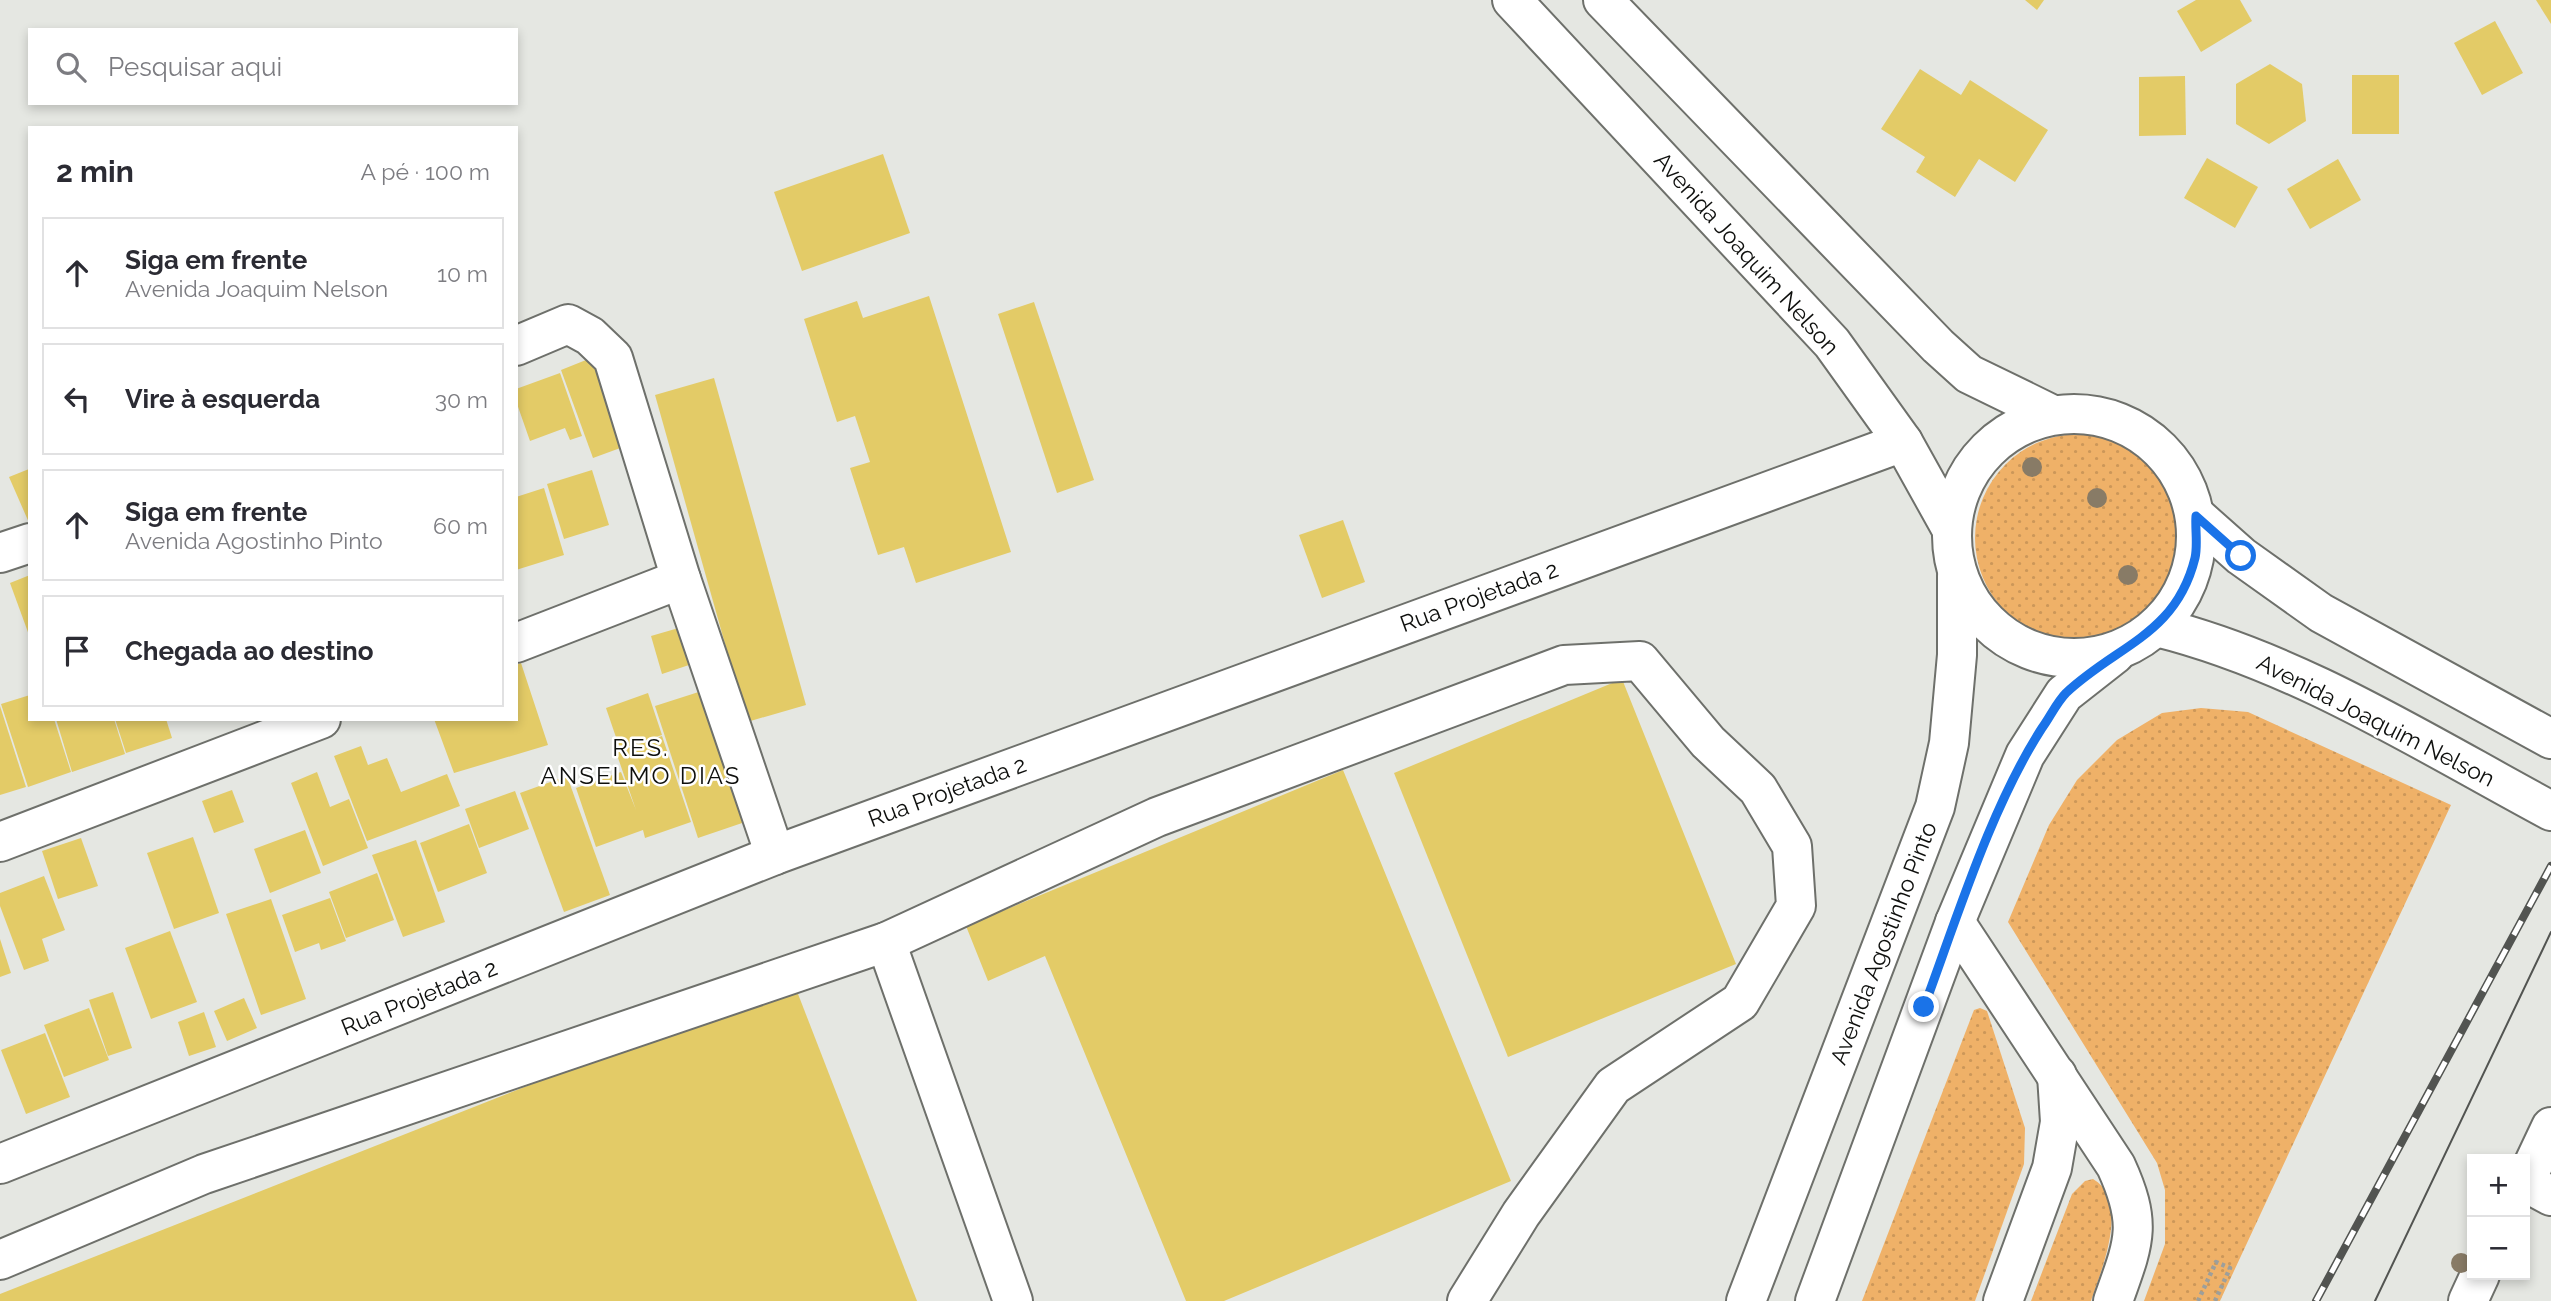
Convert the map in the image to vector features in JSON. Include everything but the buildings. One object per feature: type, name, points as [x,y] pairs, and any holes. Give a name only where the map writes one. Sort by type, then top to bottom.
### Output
[{"type":"main road","name":"Avenida Joaquim Nelson","points":[[1512,0],[1832,343],[1903,442],[1952,530]]},
{"type":"main road","points":[[1603,0],[1938,346],[1969,374],[2053,415]]},
{"type":"main road","points":[[518,345],[568,324],[590,336],[613,358],[681,579],[775,855]]},
{"type":"main road","points":[[1815,1301],[1955,922],[2025,755],[2064,694],[2120,650],[2157,626],[2182,595],[2195,556],[2196,516],[2183,478],[2160,447],[2129,425],[2091,414],[2053,415],[2015,429],[1982,454],[1961,490],[1952,530],[1956,571],[1974,608],[2003,637],[2040,654],[2080,659],[2120,650]]},
{"type":"main road","name":"Rua Projetada 2","points":[[0,1164],[775,855],[1903,442]]},
{"type":"main road","points":[[2196,516],[2241,556],[2321,613],[2551,739]]},
{"type":"main road","points":[[0,553],[28,544]]},
{"type":"main road","name":"Avenida Agostinho Pinto","points":[[1746,1301],[1935,807],[1949,743],[1957,654],[1956,571]]},
{"type":"main road","points":[[518,642],[681,579]]},
{"type":"main road","name":"Avenida Joaquim Nelson","points":[[2157,626],[2201,637],[2283,668],[2551,811]]},
{"type":"main road","points":[[0,1260],[204,1174],[886,943],[1157,817],[1564,665],[1640,662],[1708,742],[1758,789],[1792,846],[1796,906],[1740,1002],[1612,1086],[1521,1214],[1467,1301]]},
{"type":"main road","points":[[0,842],[316,721]]},
{"type":"main road","points":[[1955,922],[2116,1166],[2132,1199],[2134,1229],[2129,1258],[2113,1301]]},
{"type":"main road","points":[[886,943],[1013,1301]]},
{"type":"main road","points":[[2003,1301],[2052,1168],[2060,1122],[2057,1075]]},
{"type":"main road","points":[[2530,1171],[2551,1127]]},
{"type":"main road","points":[[2530,1185],[2551,1196]]},
{"type":"main road","points":[[2468,1301],[2478,1280]]},
{"type":"path","points":[[2198,1301],[2216,1262],[2230,1268],[2215,1301]]},
{"type":"shaded area","points":[[2079,434],[2119,442],[2137,451],[2153,464],[2166,480],[2175,498],[2183,538],[2175,578],[2166,596],[2153,612],[2137,625],[2119,634],[2079,642],[2039,634],[2021,625],[2005,612],[1992,596],[1983,578],[1975,538],[1983,498],[1992,480],[2005,464],[2021,451],[2039,442]]},
{"type":"shaded area","points":[[2201,708],[2248,712],[2451,805],[2220,1301],[2144,1301],[2165,1244],[2165,1190],[2157,1163],[2008,922],[2049,825],[2077,780],[2117,740],[2162,713]]},
{"type":"shaded area","points":[[1980,1008],[1987,1011],[2025,1128],[2024,1164],[1975,1301],[1862,1301],[1974,1010]]},
{"type":"shaded area","points":[[2093,1179],[2104,1189],[2110,1203],[2112,1219],[2106,1255],[2091,1301],[2031,1301],[2072,1194],[2085,1181]]},
{"type":"tram line","points":[[2375,1301],[2551,932]]},
{"type":"railway","points":[[2316,1301],[2551,866]]},
{"type":"district","name":"RES. ANSELMO DIAS","points":[[641,761]]},
{"type":"route","points":[[1924,1007],[2003,804],[2025,755],[2064,694],[2120,650],[2140,640],[2157,626],[2182,595],[2195,556],[2196,516],[2241,556]]}]
